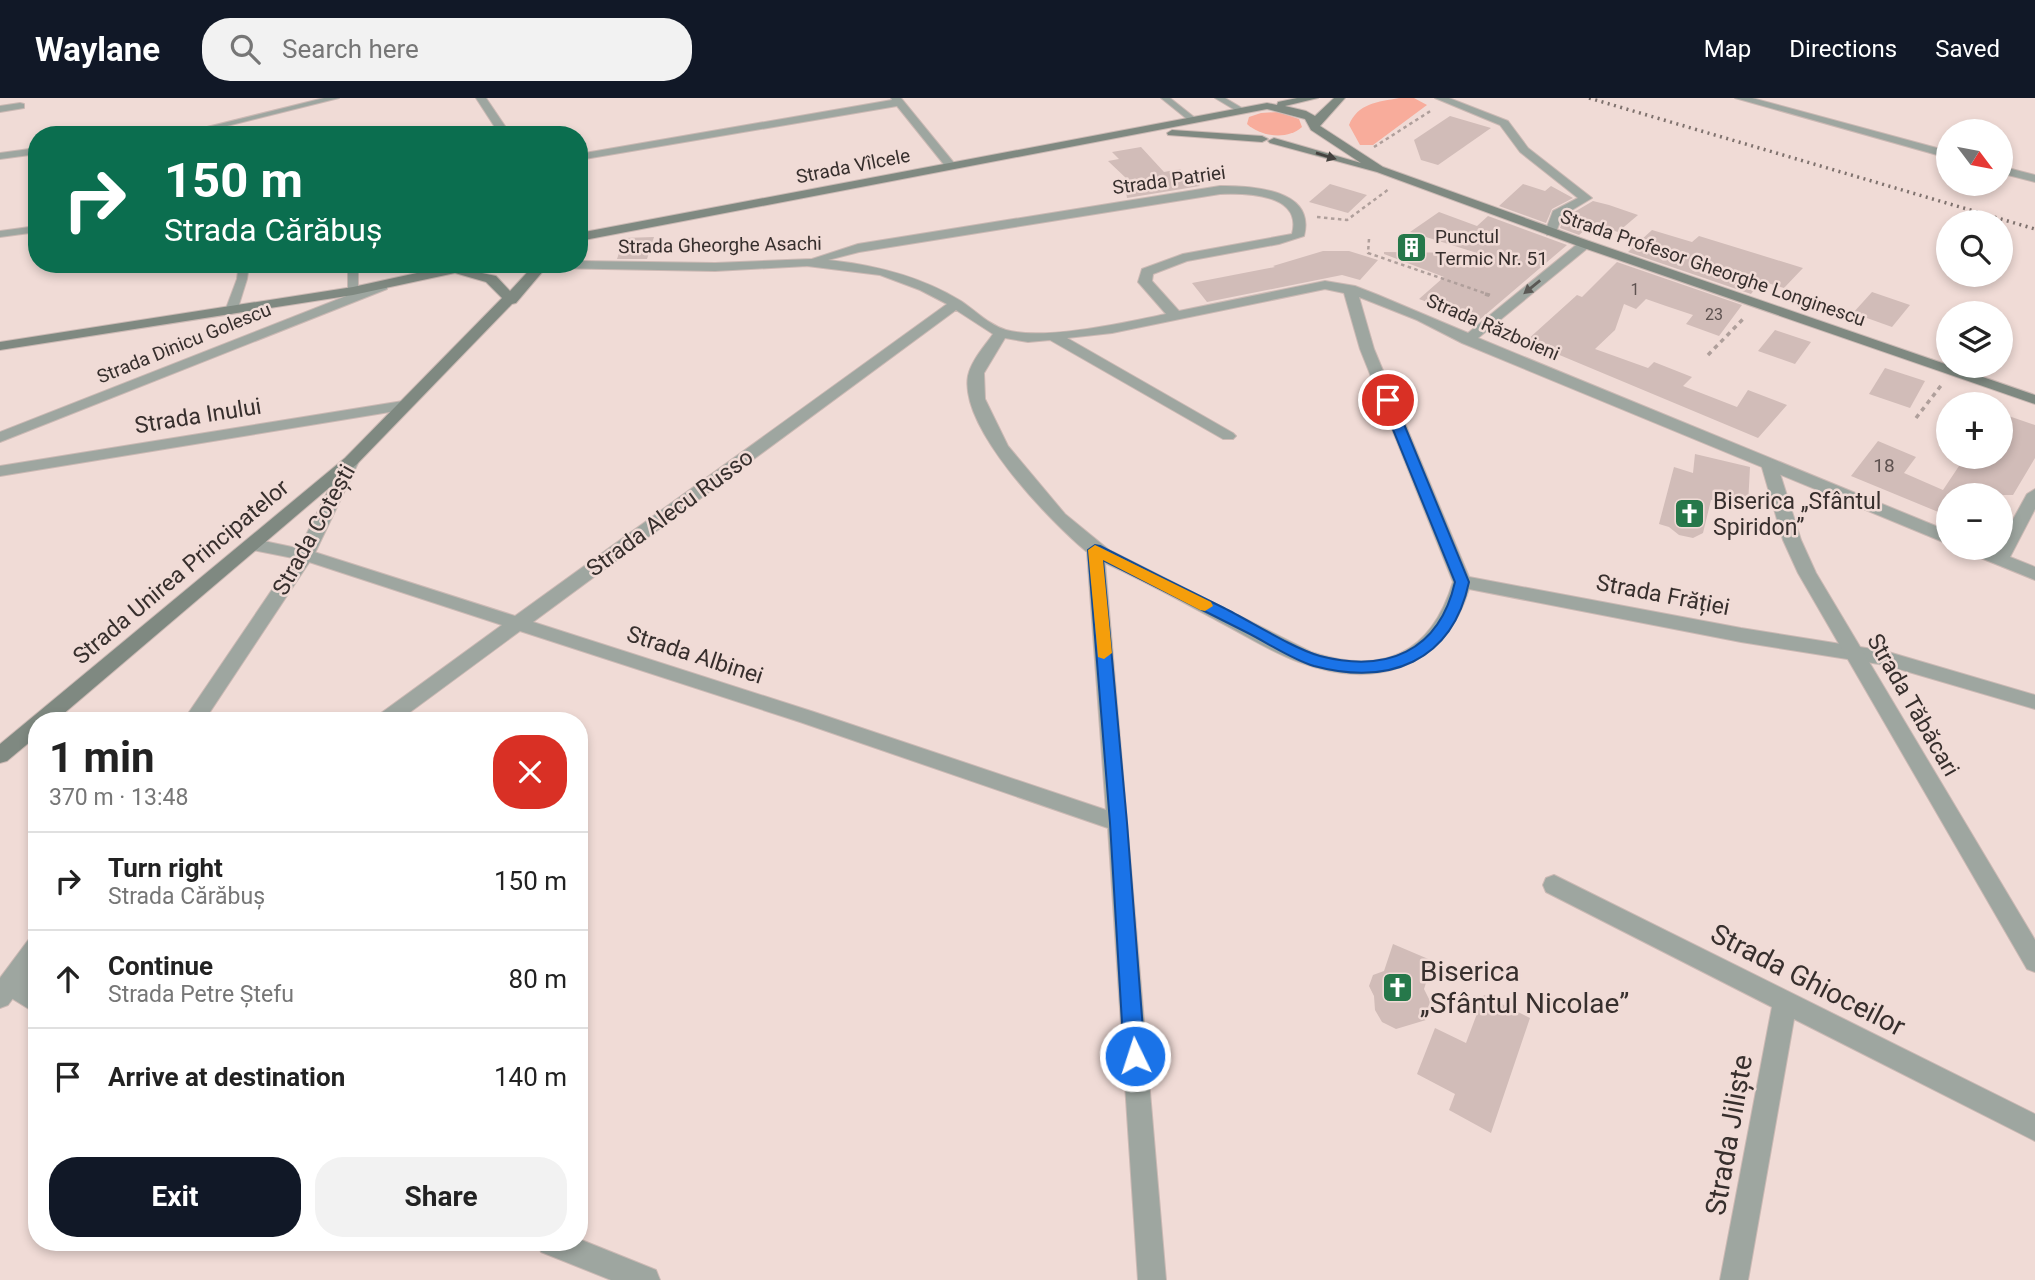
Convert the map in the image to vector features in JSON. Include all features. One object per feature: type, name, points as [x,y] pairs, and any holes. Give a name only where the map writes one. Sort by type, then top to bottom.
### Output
[{"type":"main road","points":[[1267,106],[1313,98]]},
{"type":"main road","points":[[1241,112],[1235,117],[1236,127],[1268,140],[1306,136],[1340,98]]},
{"type":"main road","name":"Strada Vîlcele","points":[[588,235],[950,164],[1267,106]]},
{"type":"main road","name":"Strada Profesor Gheorghe Longinescu","points":[[1267,106],[1302,113],[1339,146],[1404,178],[1936,366]]},
{"type":"main road","name":"Strada Vîlcele","points":[[1135,131],[1268,140]]},
{"type":"main road","name":"Strada Profesor Gheorghe Longinescu","points":[[1268,140],[1363,167],[1374,165]]},
{"type":"main road","points":[[0,346],[353,291],[444,273]]},
{"type":"main road","points":[[462,273],[491,279],[511,300]]},
{"type":"main road","name":"Strada Cotești","points":[[351,461],[535,273]]},
{"type":"main road","name":"Strada Profesor Gheorghe Longinescu","points":[[1971,378],[2035,400]]},
{"type":"main road","name":"Strada Unirea Principatelor","points":[[53,712],[351,461]]},
{"type":"main road","points":[[0,755],[28,732]]},
{"type":"street","points":[[481,98],[500,126]]},
{"type":"street","points":[[1742,98],[1936,152]]},
{"type":"street","points":[[588,155],[898,100],[950,164]]},
{"type":"street","points":[[1440,102],[1504,123],[1524,150],[1586,198],[1557,214],[1551,232]]},
{"type":"street","points":[[0,109],[20,106]]},
{"type":"street","points":[[0,156],[28,152]]},
{"type":"street","points":[[2013,173],[2035,179]]},
{"type":"street","name":"Strada Patriei","points":[[807,262],[858,248],[1220,190],[1244,190],[1265,194],[1284,201],[1301,216]]},
{"type":"street","points":[[1176,316],[1145,282],[1147,272],[1161,264],[1298,236],[1303,226],[1301,216]]},
{"type":"street","points":[[1467,340],[1585,244]]},
{"type":"street","name":"Strada Gheorghe Asachi","points":[[588,266],[715,267],[807,262],[883,272],[925,287],[1001,333]]},
{"type":"street","name":"Strada Războieni","points":[[1001,333],[1028,338],[1055,337],[1112,329],[1325,285],[1350,289],[1467,340],[1936,533]]},
{"type":"street","name":"Strada Dinicu Golescu","points":[[0,437],[382,286]]},
{"type":"street","points":[[1001,333],[987,353],[975,379],[984,413],[1000,447],[1041,500],[1095,550],[1315,660],[1359,668],[1399,662],[1427,647],[1448,624],[1458,602],[1462,582],[1367,349],[1350,289]]},
{"type":"street","name":"Strada Alecu Russo","points":[[396,712],[956,304]]},
{"type":"street","points":[[1055,337],[1228,436]]},
{"type":"street","name":"Strada Inului","points":[[0,471],[403,406]]},
{"type":"street","name":"Strada Cotești","points":[[199,712],[305,555],[351,461]]},
{"type":"street","name":"Strada Tăbăcari","points":[[1769,464],[1792,540],[1807,573],[2035,961]]},
{"type":"street","points":[[2013,535],[2035,494]]},
{"type":"street","name":"Strada Albinei","points":[[254,545],[305,555],[807,717],[1118,823]]},
{"type":"street","points":[[1095,550],[1152,1280]]},
{"type":"street","points":[[2002,560],[2035,574]]},
{"type":"street","name":"Strada Frăției","points":[[1462,582],[1917,665],[2035,702]]},
{"type":"street","name":"Strada Ghioceilor","points":[[1555,885],[2035,1128]]},
{"type":"street","points":[[5,991],[28,959]]},
{"type":"street","points":[[5,991],[28,974]]},
{"type":"street","points":[[5,991],[28,1000]]},
{"type":"street","name":"Strada Jiliște","points":[[1734,1280],[1785,1002]]},
{"type":"street","points":[[574,1251],[646,1280]]},
{"type":"lane","points":[[217,126],[335,98]]},
{"type":"lane","points":[[1165,98],[1195,121]]},
{"type":"lane","points":[[1219,98],[1241,112]]},
{"type":"lane","points":[[0,234],[28,230]]},
{"type":"lane","points":[[231,311],[243,273]]},
{"type":"lane","points":[[353,273],[353,291]]},
{"type":"path","points":[[1374,165],[1374,147],[1440,102]]},
{"type":"path","points":[[1301,216],[1348,220],[1404,178]]},
{"type":"path","points":[[1368,239],[1368,253],[1512,303]]},
{"type":"path","points":[[1708,355],[1758,304]]},
{"type":"path","points":[[1916,418],[1948,378]]},
{"type":"shaded area","points":[[1399,98],[1414,98],[1427,105],[1373,145],[1360,145],[1349,125],[1353,118],[1363,108]]},
{"type":"shaded area","points":[[1278,112],[1299,119],[1302,127],[1289,134],[1274,135],[1260,132],[1247,124],[1249,117]]},
{"type":"building","points":[[1450,116],[1491,128],[1438,165],[1421,160],[1414,140]]},
{"type":"building","points":[[1141,147],[1164,172],[1180,169],[1200,186],[1127,198],[1124,180],[1127,179],[1108,161],[1119,159],[1112,152]]},
{"type":"building","points":[[1330,184],[1367,195],[1348,213],[1309,202]]},
{"type":"building","points":[[1523,184],[1545,191],[1551,186],[1573,198],[1552,209],[1546,223],[1499,206]]},
{"type":"building","points":[[1593,201],[1638,215],[1618,232],[1592,224],[1579,235],[1560,228],[1564,218]]},
{"type":"building","points":[[1439,212],[1477,226],[1488,216],[1567,245],[1478,321],[1419,299],[1444,277],[1384,254],[1477,253],[1410,232]]},
{"type":"building","points":[[1652,230],[1692,242],[1699,236],[1803,268],[1784,288],[1761,281],[1751,294],[1628,252]]},
{"type":"building","points":[[654,237],[647,259],[617,259],[624,238]]},
{"type":"building","points":[[1323,251],[1349,251],[1378,260],[1360,280],[1342,275],[1207,302],[1192,283],[1275,267],[1273,266]]},
{"type":"building","points":[[1617,262],[1742,305],[1719,336],[1686,324],[1693,315],[1646,299],[1636,309],[1624,304],[1615,330],[1595,349],[1648,368],[1654,362],[1692,377],[1683,386],[1737,407],[1748,390],[1787,405],[1758,438],[1526,341],[1577,295],[1582,297]]},
{"type":"building","points":[[1872,292],[1910,305],[1892,327],[1853,313]]},
{"type":"building","points":[[1775,330],[1811,342],[1795,364],[1758,351]]},
{"type":"building","points":[[1885,368],[1925,381],[1910,408],[1869,394]]},
{"type":"building","points":[[2013,417],[2035,425],[2035,458],[2013,495],[2013,483],[1948,483],[1957,469],[2013,469]]},
{"type":"building","points":[[1878,441],[1916,457],[1904,473],[1936,487],[1936,511],[1851,476]]},
{"type":"building","points":[[1695,454],[1750,467],[1748,505],[1711,500],[1703,533],[1693,538],[1679,535],[1669,527],[1659,524],[1674,467],[1693,473]]},
{"type":"building","name":"Biserica „Sfântul Nicolae”","points":[[1393,944],[1433,961],[1424,989],[1430,1001],[1426,1020],[1396,1029],[1382,1022],[1375,1010],[1374,996],[1369,986],[1373,975],[1384,971]]},
{"type":"building","points":[[1484,995],[1530,1018],[1491,1133],[1449,1110],[1455,1094],[1417,1074],[1435,1028],[1466,1043]]},
{"type":"railway","points":[[1589,98],[2035,229]]},
{"type":"slow traffic","points":[[1104,653],[1095,550],[1205,606]]},
{"type":"place","name":"Punctul Termic Nr. 51","points":[[1412,247]]},
{"type":"place","name":"Biserica „Sfântul Spiridon”","points":[[1690,514]]},
{"type":"place","name":"Biserica „Sfântul Nicolae”","points":[[1397,987]]},
{"type":"route","points":[[1135,1056],[1095,550],[1315,660],[1359,668],[1399,662],[1427,647],[1448,624],[1458,602],[1462,582],[1388,400]]}]
